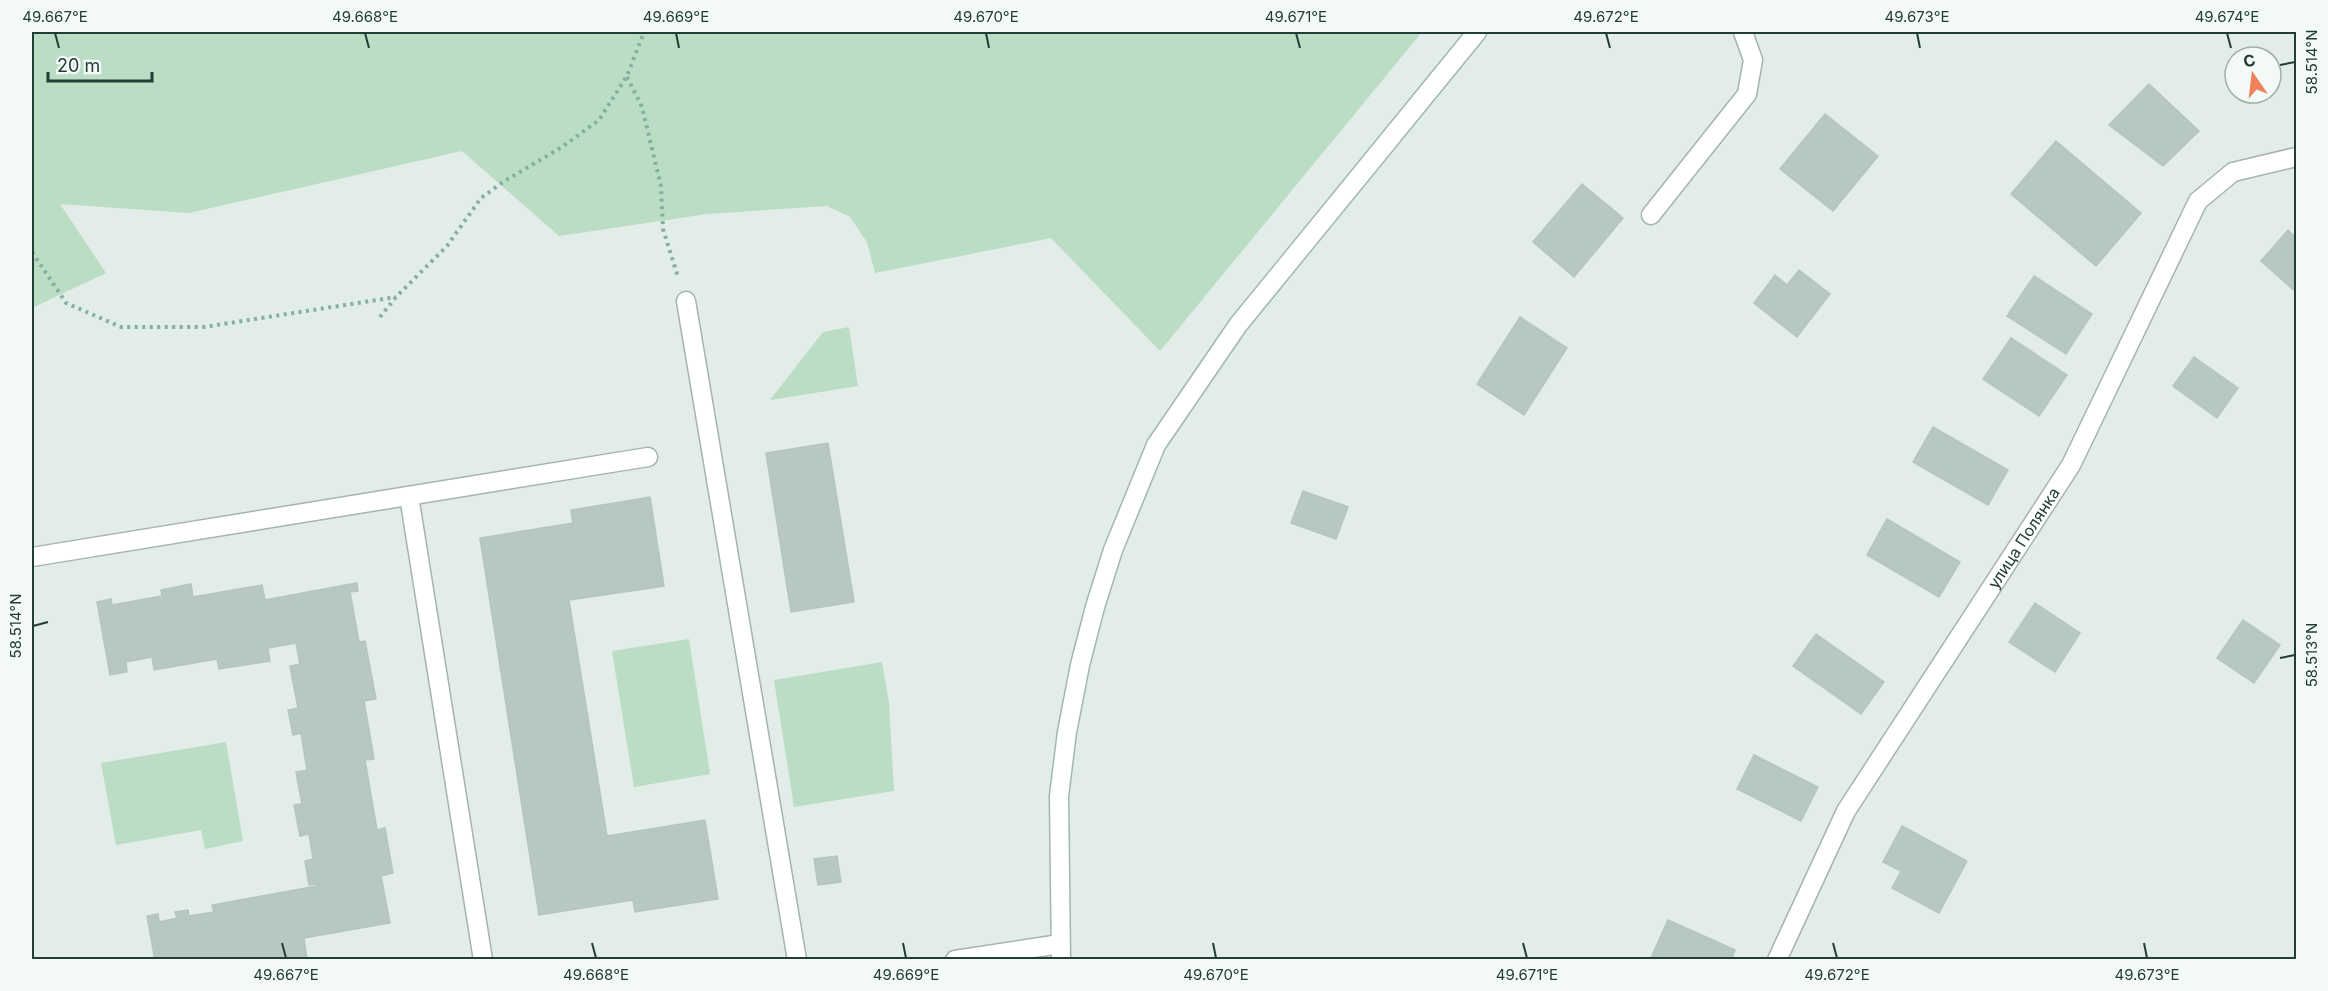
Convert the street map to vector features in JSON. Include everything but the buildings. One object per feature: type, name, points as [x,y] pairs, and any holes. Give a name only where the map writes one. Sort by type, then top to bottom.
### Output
[{"type":"street","points":[[955,960],[1060,952],[1059,796],[1067,732],[1080,665],[1095,606],[1113,550],[1156,445],[1239,325],[1477,32]]},
{"type":"street","points":[[1651,215],[1747,93],[1753,60],[1743,32]]},
{"type":"street","name":"улица Полянка","points":[[1777,960],[1846,811],[2071,465],[2198,201],[2233,172],[2296,156]]},
{"type":"street","points":[[686,301],[797,960]]},
{"type":"street","points":[[32,557],[648,457]]},
{"type":"street","points":[[409,496],[483,960]]},
{"type":"path","points":[[380,317],[396,297],[447,246],[481,198],[503,182],[562,147],[599,120],[627,76],[644,32]]},
{"type":"path","points":[[627,76],[642,107],[661,186],[663,229],[686,301]]},
{"type":"path","points":[[32,252],[66,303],[121,327],[204,327],[396,297]]},
{"type":"green space","points":[[32,32],[1422,32],[1160,351],[1051,238],[875,273],[867,242],[850,217],[827,206],[707,214],[559,236],[462,151],[189,213],[60,204],[106,273],[32,308],[32,163],[34,166],[32,161]]},
{"type":"green space","points":[[849,327],[858,386],[770,400],[823,332]]},
{"type":"green space","points":[[689,639],[710,774],[634,787],[612,651]]},
{"type":"green space","points":[[882,662],[889,703],[894,791],[794,807],[774,680]]},
{"type":"green space","points":[[226,742],[243,841],[205,849],[201,830],[116,845],[101,763]]}]
